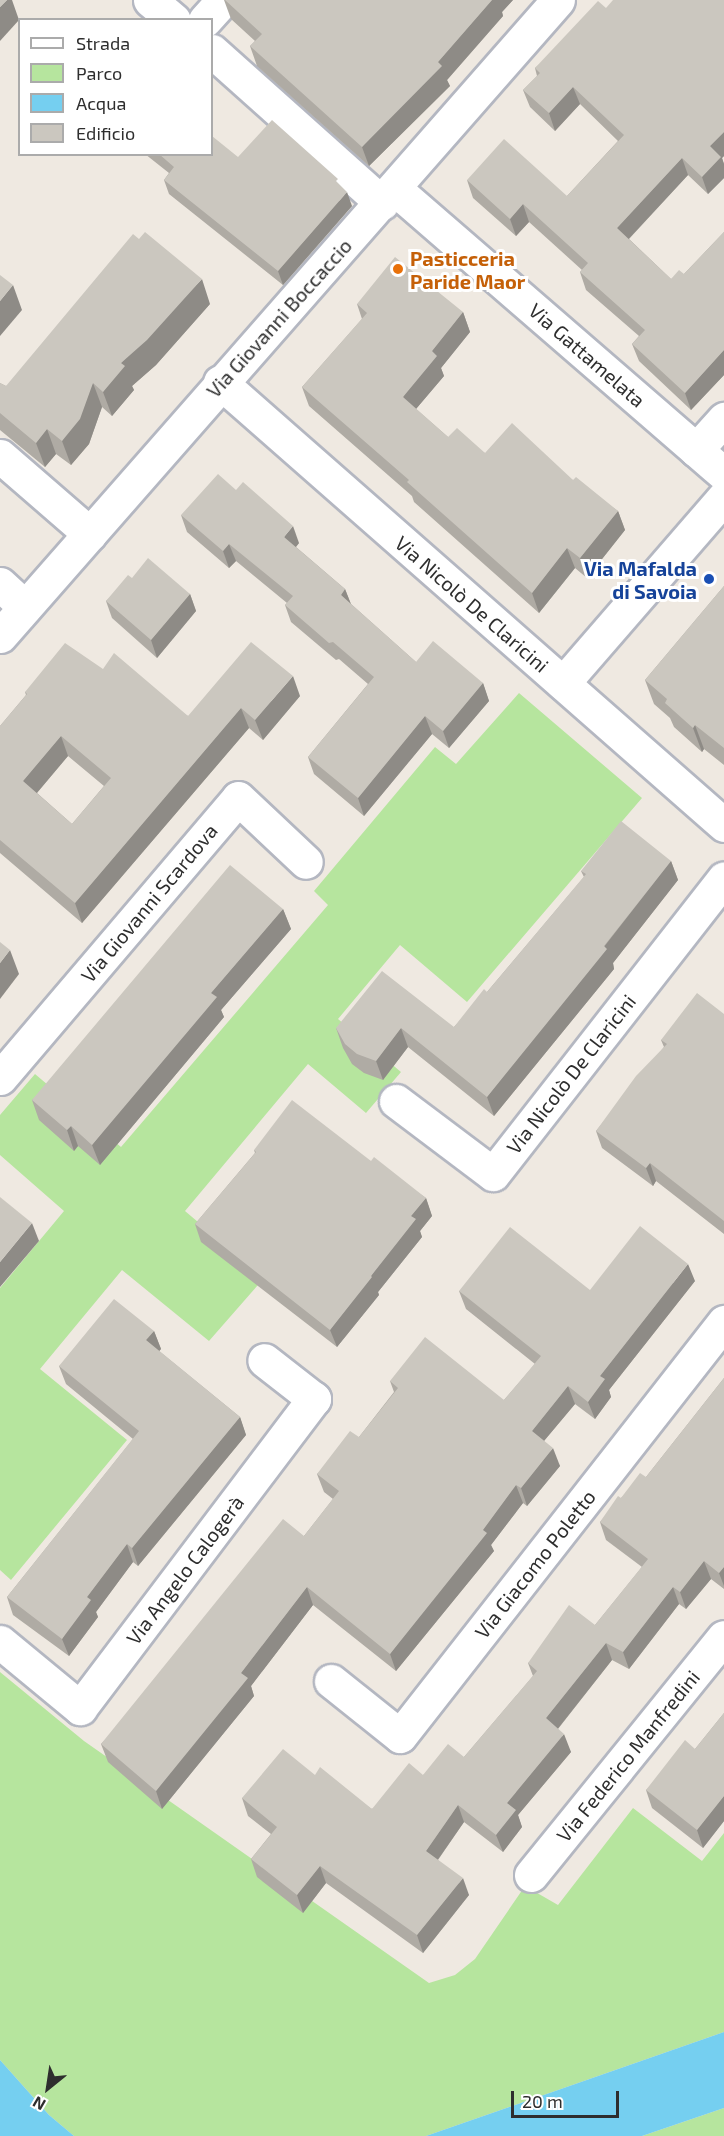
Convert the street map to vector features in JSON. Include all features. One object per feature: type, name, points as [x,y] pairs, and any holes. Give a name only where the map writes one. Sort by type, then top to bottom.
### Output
[{"type":"street","points":[[150,0],[172,18]]},
{"type":"street","points":[[207,18],[223,0]]},
{"type":"street","name":"Via Giovanni Boccaccio","points":[[0,636],[220,382],[388,196],[558,0]]},
{"type":"street","name":"Via Gattamelata","points":[[213,52],[724,474]]},
{"type":"street","name":"Via Nicolò De Claricini","points":[[220,382],[724,825]]},
{"type":"street","points":[[696,450],[724,419]]},
{"type":"street","points":[[0,456],[90,534]]},
{"type":"street","points":[[562,683],[724,497]]},
{"type":"street","points":[[0,584],[25,607]]},
{"type":"street","name":"Via Giovanni Scardova","points":[[0,1078],[238,798],[306,862]]},
{"type":"street","name":"Via Nicolò De Claricini","points":[[396,1101],[493,1174],[724,878]]},
{"type":"street","name":"Via Giacomo Poletto","points":[[331,1681],[400,1736],[724,1322]]},
{"type":"street","name":"Via Angelo Calogerà","points":[[0,1642],[80,1708],[314,1399],[264,1360]]},
{"type":"street","name":"Via Federico Manfredini","points":[[531,1875],[724,1636]]},
{"type":"green space","points":[[519,693],[642,798],[467,1002],[400,945],[338,1019],[401,1072],[366,1113],[308,1064],[185,1211],[264,1278],[209,1341],[122,1270],[40,1369],[127,1440],[11,1580],[0,1570],[0,1288],[64,1211],[0,1155],[0,1115],[35,1074],[121,1147],[328,905],[314,891],[435,747],[456,764]]},
{"type":"green space","points":[[0,1672],[84,1741],[429,1983],[455,1975],[475,1959],[525,1886],[558,1905],[633,1808],[702,1861],[724,1833],[724,2032],[426,2136],[74,2136],[49,2115],[0,2060]]},
{"type":"green space","points":[[724,2108],[724,2136],[642,2136]]},
{"type":"water","points":[[724,2032],[724,2108],[642,2136],[426,2136]]},
{"type":"water","points":[[0,2060],[49,2115],[74,2136],[0,2136]]},
{"type":"building","points":[[0,0],[7,0],[0,7]]},
{"type":"building","points":[[225,0],[492,0],[438,62],[442,66],[362,147],[250,46],[262,34]]},
{"type":"building","points":[[613,0],[724,0],[724,132],[710,146],[721,157],[702,177],[682,158],[617,228],[671,279],[679,270],[684,274],[724,232],[724,350],[685,393],[632,344],[645,330],[580,272],[588,263],[523,204],[510,219],[467,180],[504,139],[567,196],[624,135],[573,87],[549,113],[523,90],[540,73],[535,68],[598,1],[606,8]]},
{"type":"building","points":[[272,120],[338,179],[336,181],[347,192],[278,271],[164,180],[174,167],[161,156],[213,156],[213,137],[238,157]]},
{"type":"building","points":[[145,232],[202,279],[147,340],[121,363],[125,366],[103,392],[93,383],[80,419],[62,441],[47,429],[36,443],[0,413],[0,383],[6,386],[133,234],[139,239]]},
{"type":"building","points":[[395,257],[463,312],[432,351],[437,356],[403,397],[448,437],[457,428],[485,453],[512,423],[573,480],[576,477],[618,511],[580,558],[567,548],[532,593],[407,482],[409,480],[302,387],[367,313],[357,304]]},
{"type":"building","points":[[0,275],[13,285],[0,301]]},
{"type":"building","points":[[218,474],[236,490],[243,482],[293,526],[284,537],[345,589],[341,595],[416,662],[433,641],[483,683],[443,731],[425,716],[358,798],[308,757],[374,677],[333,642],[329,643],[285,605],[293,596],[229,544],[223,551],[181,515]]},
{"type":"building","points":[[148,558],[190,594],[151,640],[106,601],[128,575],[132,578]]},
{"type":"building","points":[[724,586],[724,748],[695,725],[693,728],[665,703],[667,699],[645,680]]},
{"type":"building","points":[[251,642],[293,676],[255,720],[241,708],[75,903],[0,840],[0,726],[65,643],[103,669],[114,653],[188,716]],"holes":[[[61,736],[111,778],[72,824],[23,781]]]},
{"type":"building","points":[[621,821],[671,861],[604,946],[607,949],[487,1097],[401,1028],[376,1061],[357,1054],[345,1044],[336,1028],[382,971],[454,1027],[484,989],[487,992],[586,874],[581,871]]},
{"type":"building","points":[[230,865],[283,909],[211,993],[217,997],[92,1145],[71,1126],[67,1130],[32,1100]]},
{"type":"building","points":[[0,942],[10,950],[0,963]]},
{"type":"building","points":[[697,993],[724,1014],[724,1221],[650,1163],[646,1168],[596,1131],[636,1076],[667,1044],[661,1040]]},
{"type":"building","points":[[292,1100],[371,1161],[374,1157],[426,1198],[411,1216],[416,1219],[330,1330],[195,1224],[256,1152],[254,1150]]},
{"type":"building","points":[[0,1197],[32,1223],[0,1262]]},
{"type":"building","points":[[640,1226],[688,1264],[600,1376],[605,1379],[588,1402],[568,1386],[532,1431],[553,1448],[521,1488],[516,1485],[483,1530],[487,1533],[390,1654],[307,1587],[241,1673],[248,1678],[156,1791],[101,1744],[283,1519],[304,1536],[339,1491],[317,1474],[350,1431],[359,1437],[398,1388],[390,1381],[425,1337],[504,1400],[541,1356],[459,1291],[510,1227],[590,1290]]},
{"type":"building","points":[[114,1299],[154,1331],[146,1340],[240,1417],[132,1548],[127,1544],[87,1597],[91,1600],[62,1639],[7,1597],[139,1431],[59,1366]]},
{"type":"building","points":[[724,1378],[724,1567],[719,1573],[704,1561],[680,1592],[673,1587],[623,1652],[606,1643],[546,1718],[564,1734],[507,1803],[516,1810],[496,1835],[458,1805],[426,1851],[463,1878],[417,1935],[320,1866],[297,1895],[251,1859],[277,1827],[242,1798],[283,1749],[315,1775],[320,1767],[372,1809],[409,1763],[423,1775],[448,1744],[464,1757],[537,1671],[528,1663],[569,1605],[595,1625],[648,1559],[600,1522],[618,1496],[621,1498],[640,1473],[646,1477]]},
{"type":"building","points":[[724,1713],[724,1796],[697,1830],[646,1790],[685,1740],[695,1749]]},
{"type":"place","name":"Pasticceria Paride Maor","points":[[398,269]]},
{"type":"place","name":"Via Mafalda di Savoia","points":[[709,579]]}]
